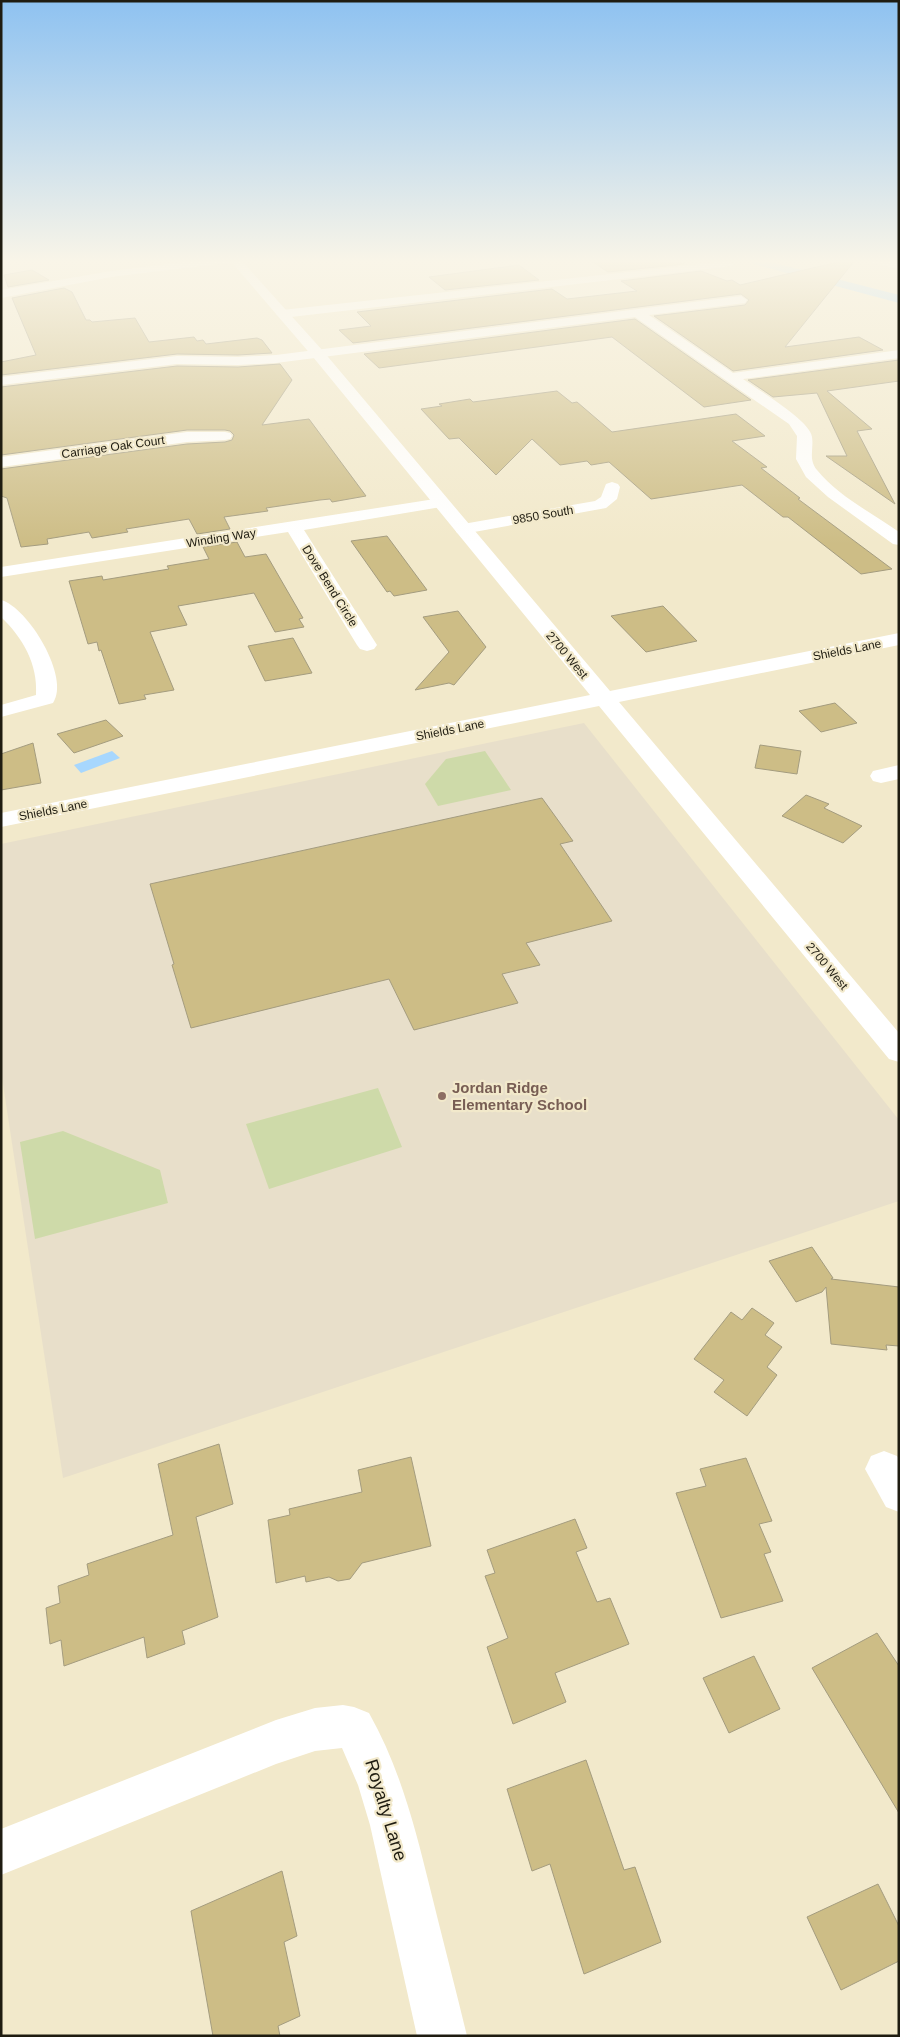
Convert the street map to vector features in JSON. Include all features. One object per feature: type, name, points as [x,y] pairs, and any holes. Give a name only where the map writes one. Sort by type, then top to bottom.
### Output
[{"type":"street","points":[[1,381],[177,360],[258,360],[317,354]]},
{"type":"street","name":"2700 West","points":[[318,354],[899,1052]]},
{"type":"street","points":[[697,354],[784,414],[801,428],[805,436],[803,458],[805,465],[816,479],[899,540]]},
{"type":"street","points":[[731,377],[899,354]]},
{"type":"street","name":"Carriage Oak Court","points":[[1,462],[187,437],[225,436]]},
{"type":"street","name":"9850 South","points":[[463,529],[600,504],[610,499],[612,488]]},
{"type":"street","name":"Winding Way","points":[[1,572],[442,503]]},
{"type":"street","name":"Dove Bend Circle","points":[[293,526],[367,645]]},
{"type":"street","points":[[1,606],[33,641],[38,651],[48,687],[46,699],[1,711]]},
{"type":"street","name":"Shields Lane","points":[[1,820],[899,639]]},
{"type":"street","name":"Royalty Lane","points":[[1,1852],[276,1742],[316,1728],[336,1725],[354,1728],[368,1751],[396,1836],[442,2036]]},
{"type":"shaded area","name":"Jordan Ridge Elementary School","points":[[584,723],[899,1120],[899,1201],[63,1478],[1,1071],[1,844]]},
{"type":"green space","points":[[485,751],[511,790],[438,806],[425,784],[446,759]]},
{"type":"green space","points":[[378,1088],[402,1147],[269,1189],[246,1124]]},
{"type":"green space","points":[[63,1131],[160,1170],[168,1203],[35,1239],[20,1142]]},
{"type":"water","points":[[112,751],[120,758],[81,773],[74,765]]},
{"type":"building","points":[[176,354],[1,375],[1,362],[36,355]]},
{"type":"building","points":[[181,354],[254,354],[238,355]]},
{"type":"building","points":[[364,354],[484,354],[379,368]]},
{"type":"building","points":[[634,354],[685,354],[751,400],[704,407]]},
{"type":"building","points":[[709,354],[854,354],[733,371]]},
{"type":"building","points":[[899,360],[899,381],[827,391],[872,429],[857,431],[895,504],[826,456],[847,456],[817,393],[773,397],[748,380]]},
{"type":"building","points":[[280,364],[292,380],[262,425],[309,419],[366,496],[332,502],[330,499],[320,500],[266,508],[268,511],[224,517],[230,529],[197,534],[189,519],[126,529],[128,532],[92,538],[89,532],[47,539],[48,544],[21,547],[7,498],[1,496],[1,469],[187,444],[225,442],[232,440],[234,435],[230,431],[225,430],[187,430],[1,455],[1,387],[177,366],[238,367]]},
{"type":"building","points":[[557,391],[572,403],[577,402],[612,432],[736,414],[765,436],[732,441],[767,467],[761,468],[800,498],[798,499],[892,569],[861,574],[788,517],[783,517],[742,485],[651,499],[609,462],[591,465],[587,461],[560,465],[532,439],[496,475],[459,438],[449,439],[421,409],[470,399],[473,402]]},
{"type":"building","points":[[387,536],[427,590],[394,596],[390,591],[387,592],[351,541]]},
{"type":"building","points":[[237,542],[245,557],[266,554],[303,618],[299,619],[304,627],[275,632],[254,593],[178,606],[187,625],[150,632],[174,690],[144,695],[146,699],[119,704],[97,642],[88,644],[69,581],[102,576],[103,580],[169,569],[167,566],[209,559],[203,547]]},
{"type":"building","points":[[663,606],[697,641],[646,652],[611,616]]},
{"type":"building","points":[[458,611],[486,647],[454,685],[449,683],[415,690],[449,652],[423,617]]},
{"type":"building","points":[[293,638],[312,673],[265,681],[248,646]]},
{"type":"building","points":[[835,703],[857,723],[821,732],[799,711]]},
{"type":"building","points":[[106,720],[123,736],[74,753],[57,734]]},
{"type":"building","points":[[33,743],[41,783],[1,790],[1,754]]},
{"type":"building","points":[[760,745],[801,751],[797,774],[755,768]]},
{"type":"building","points":[[806,795],[829,804],[824,808],[862,826],[843,843],[782,816]]},
{"type":"building","points":[[542,798],[573,841],[560,844],[612,921],[526,943],[540,965],[502,974],[518,1003],[414,1030],[389,979],[191,1028],[150,884]]},
{"type":"building","points":[[812,1247],[833,1278],[831,1279],[899,1287],[899,1346],[886,1345],[887,1350],[831,1344],[826,1287],[822,1292],[796,1302],[769,1261]]},
{"type":"building","points":[[752,1308],[774,1323],[765,1335],[782,1347],[767,1367],[777,1375],[747,1416],[714,1392],[724,1380],[694,1359],[731,1312],[742,1320]]},
{"type":"building","points":[[219,1444],[233,1504],[196,1517],[218,1617],[182,1631],[185,1644],[147,1658],[144,1637],[64,1666],[61,1640],[50,1644],[46,1608],[60,1603],[58,1586],[89,1575],[87,1564],[173,1535],[158,1464]]},
{"type":"building","points":[[411,1457],[431,1546],[362,1563],[350,1579],[338,1581],[329,1577],[306,1582],[305,1576],[276,1583],[268,1520],[290,1515],[289,1509],[362,1492],[358,1470]]},
{"type":"building","points":[[746,1458],[772,1521],[759,1524],[771,1552],[764,1554],[783,1601],[721,1618],[676,1493],[706,1486],[700,1469]]},
{"type":"building","points":[[575,1519],[587,1548],[576,1552],[597,1602],[610,1598],[629,1644],[555,1673],[566,1702],[513,1724],[487,1647],[508,1638],[485,1576],[495,1573],[487,1550]]},
{"type":"building","points":[[877,1633],[899,1666],[899,1813],[812,1668]]},
{"type":"building","points":[[754,1656],[780,1709],[729,1733],[703,1678]]},
{"type":"building","points":[[586,1760],[624,1870],[635,1867],[661,1942],[584,1974],[550,1864],[532,1871],[507,1789]]},
{"type":"building","points":[[282,1871],[297,1936],[284,1942],[300,2016],[278,2026],[280,2036],[213,2036],[191,1911]]},
{"type":"building","points":[[878,1884],[899,1926],[899,1961],[841,1990],[807,1917]]},
{"type":"place","name":"Jordan Ridge Elementary School","points":[[442,1096]]}]
